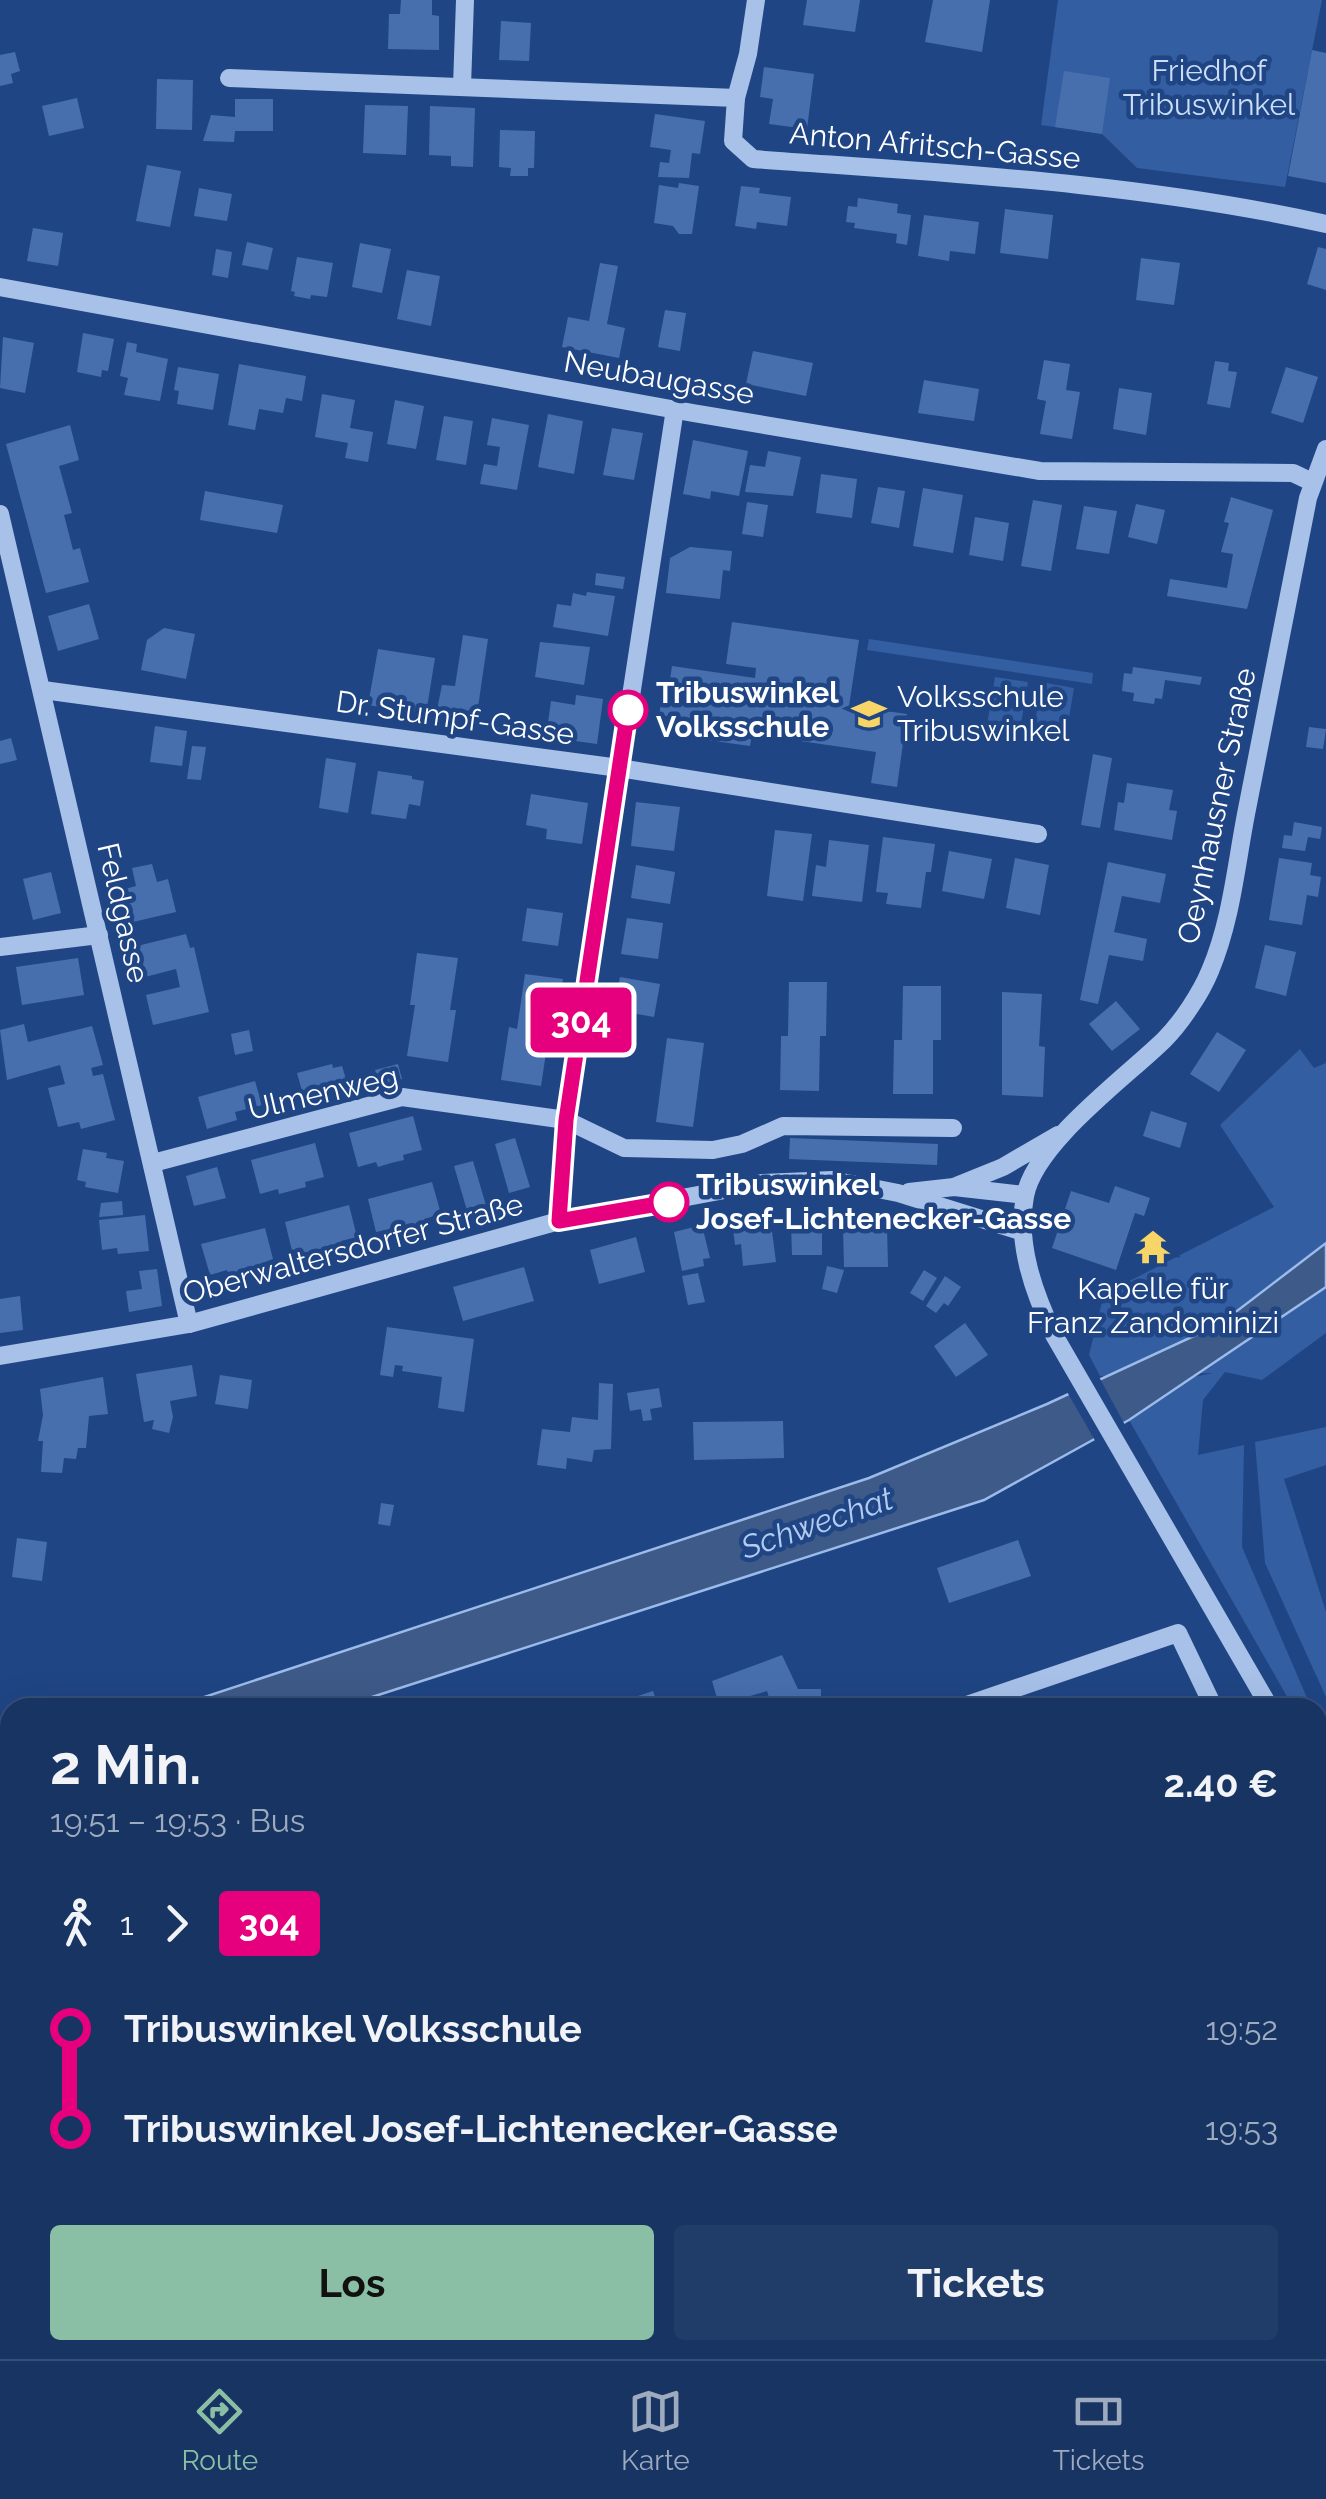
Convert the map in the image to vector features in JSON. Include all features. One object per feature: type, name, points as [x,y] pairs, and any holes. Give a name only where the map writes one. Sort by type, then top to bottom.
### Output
[{"type":"street","points":[[462,86],[464,0]]},
{"type":"street","points":[[229,78],[736,98],[756,0]]},
{"type":"street","name":"Anton Afritsch-Gasse","points":[[736,98],[733,141],[753,159],[1054,182],[1264,210],[1326,224]]},
{"type":"street","name":"Neubaugasse","points":[[0,287],[676,410],[1040,471],[1293,473],[1316,493]]},
{"type":"street","points":[[559,1221],[566,1120],[676,410]]},
{"type":"street","name":"Oeynhausner Straße","points":[[1023,1232],[1025,1195],[1039,1164],[1067,1130],[1168,1036],[1209,974],[1231,905],[1246,814],[1325,452]]},
{"type":"street","name":"Feldgasse","points":[[0,514],[189,1324]]},
{"type":"street","name":"Dr. Stumpf-Gasse","points":[[43,690],[619,768],[1038,834]]},
{"type":"street","points":[[0,947],[100,935]]},
{"type":"street","name":"Ulmenweg","points":[[153,1164],[402,1097],[566,1120],[624,1148],[714,1150],[742,1144],[784,1126],[953,1128]]},
{"type":"street","points":[[954,1187],[1003,1166],[1067,1130]]},
{"type":"street","name":"Oberwaltersdorfer Straße","points":[[0,1356],[189,1324],[559,1221],[762,1183],[832,1180],[898,1193]]},
{"type":"street","points":[[898,1193],[954,1187],[1025,1195]]},
{"type":"street","points":[[898,1193],[1023,1232],[1036,1295],[1061,1346],[1264,1698]]},
{"type":"street","points":[[987,1698],[1178,1633],[1209,1698]]},
{"type":"green space","name":"Friedhof Tribuswinkel","points":[[1058,0],[1322,0],[1285,187],[1137,168],[1102,134],[1041,125]]},
{"type":"green space","points":[[869,639],[1093,673],[1092,684],[867,650]]},
{"type":"green space","points":[[995,677],[1028,682],[1020,730],[987,725]]},
{"type":"green space","points":[[1041,682],[1074,688],[1066,736],[1034,731]]},
{"type":"green space","points":[[1300,1049],[1314,1068],[1326,1063],[1326,1333],[1262,1380],[1225,1372],[1203,1400],[1198,1455],[1244,1445],[1242,1547],[1307,1698],[1288,1698],[1129,1420],[1193,1377],[1213,1373],[1100,1376],[1089,1355],[1104,1294],[1274,1207],[1220,1125]]},
{"type":"green space","points":[[1326,1427],[1326,1465],[1284,1479],[1326,1612],[1326,1697],[1265,1563],[1255,1442]]},
{"type":"water","name":"Schwechat","points":[[1326,1243],[1326,1287],[1129,1420],[984,1500],[369,1698],[201,1698],[869,1478],[1047,1404],[1220,1324]]},
{"type":"pier","points":[[1098,1375],[1126,1427],[1097,1444],[1066,1390]]},
{"type":"building","points":[[401,0],[432,0],[432,15],[439,16],[439,50],[388,49],[389,14],[400,14]]},
{"type":"building","points":[[807,0],[860,0],[855,32],[803,25]]},
{"type":"building","points":[[933,0],[990,0],[982,52],[925,42]]},
{"type":"building","points":[[501,21],[531,23],[529,61],[499,60]]},
{"type":"building","points":[[1312,50],[1326,53],[1326,183],[1288,176]]},
{"type":"building","points":[[15,52],[20,71],[11,74],[13,83],[0,86],[0,55]]},
{"type":"building","points":[[764,67],[814,74],[807,129],[769,124],[773,99],[760,97]]},
{"type":"building","points":[[1064,71],[1110,78],[1102,134],[1055,127]]},
{"type":"building","points":[[157,79],[193,80],[192,130],[156,129]]},
{"type":"building","points":[[77,98],[84,128],[49,136],[42,106]]},
{"type":"building","points":[[235,99],[273,99],[273,131],[235,131],[234,142],[203,141],[211,115],[235,117]]},
{"type":"building","points":[[365,105],[408,106],[406,155],[363,153]]},
{"type":"building","points":[[430,106],[475,108],[473,167],[451,166],[451,156],[429,155]]},
{"type":"building","points":[[655,114],[705,121],[700,154],[692,153],[689,178],[658,177],[660,162],[669,163],[671,150],[650,147]]},
{"type":"building","points":[[500,130],[535,131],[534,168],[528,168],[528,176],[510,176],[511,168],[499,167]]},
{"type":"building","points":[[147,165],[181,171],[170,227],[136,221]]},
{"type":"building","points":[[679,183],[699,186],[692,234],[679,234],[673,226],[654,223],[659,185],[678,188]]},
{"type":"building","points":[[741,186],[791,197],[787,226],[757,222],[756,229],[735,226]]},
{"type":"building","points":[[199,188],[232,194],[227,221],[194,216]]},
{"type":"building","points":[[858,198],[898,204],[897,213],[911,215],[907,245],[896,243],[897,234],[854,228],[855,223],[846,222],[848,206],[857,207]]},
{"type":"building","points":[[1005,209],[1053,215],[1048,259],[1000,253]]},
{"type":"building","points":[[924,215],[979,222],[975,254],[950,251],[949,261],[918,256]]},
{"type":"building","points":[[33,228],[63,233],[58,266],[27,261]]},
{"type":"building","points":[[247,242],[273,248],[268,270],[242,265]]},
{"type":"building","points":[[360,243],[391,249],[382,293],[352,287]]},
{"type":"building","points":[[1318,247],[1326,249],[1326,290],[1307,284]]},
{"type":"building","points":[[216,249],[232,252],[228,278],[212,275]]},
{"type":"building","points":[[297,257],[333,263],[327,297],[294,296],[291,291]]},
{"type":"building","points":[[1141,258],[1180,263],[1174,305],[1136,300]]},
{"type":"building","points":[[600,263],[618,266],[607,324],[625,328],[619,358],[562,347],[568,317],[589,321]]},
{"type":"building","points":[[407,270],[440,276],[431,326],[397,319]]},
{"type":"building","points":[[665,310],[686,313],[680,351],[658,347]]},
{"type":"building","points":[[83,333],[114,339],[108,371],[102,370],[101,377],[77,372]]},
{"type":"building","points":[[3,337],[34,343],[25,393],[0,388]]},
{"type":"building","points":[[127,342],[137,344],[136,352],[168,359],[160,401],[124,395],[128,378],[120,376]]},
{"type":"building","points":[[753,351],[813,363],[806,396],[746,384]]},
{"type":"building","points":[[1044,360],[1070,364],[1066,390],[1080,392],[1072,439],[1040,434],[1046,401],[1037,399]]},
{"type":"building","points":[[1215,361],[1229,363],[1228,371],[1237,372],[1230,408],[1207,404]]},
{"type":"building","points":[[239,364],[306,376],[302,401],[286,398],[283,413],[259,409],[255,430],[228,425]]},
{"type":"building","points":[[178,367],[219,374],[213,410],[177,404],[179,391],[174,390]]},
{"type":"building","points":[[1286,367],[1318,377],[1303,423],[1271,413]]},
{"type":"building","points":[[924,380],[979,389],[974,421],[918,413]]},
{"type":"building","points":[[1119,388],[1152,393],[1146,435],[1113,429]]},
{"type":"building","points":[[322,394],[355,400],[350,428],[373,432],[368,462],[345,458],[348,443],[315,437]]},
{"type":"building","points":[[395,400],[424,406],[416,449],[387,444]]},
{"type":"building","points":[[548,414],[583,421],[574,474],[538,467]]},
{"type":"building","points":[[444,416],[473,421],[466,465],[436,460]]},
{"type":"building","points":[[492,418],[529,425],[517,490],[480,484],[484,464],[497,466],[500,447],[487,445]]},
{"type":"building","points":[[70,425],[79,460],[59,466],[72,513],[64,515],[73,550],[80,548],[89,582],[46,593],[6,444]]},
{"type":"building","points":[[612,428],[643,433],[634,480],[603,475]]},
{"type":"building","points":[[693,440],[748,451],[739,496],[711,491],[710,499],[683,494]]},
{"type":"building","points":[[768,451],[801,457],[793,496],[745,492],[750,465],[765,467]]},
{"type":"building","points":[[821,474],[857,479],[852,518],[816,513]]},
{"type":"building","points":[[878,487],[905,491],[899,528],[871,523]]},
{"type":"building","points":[[923,488],[963,495],[953,553],[913,546]]},
{"type":"building","points":[[205,491],[283,505],[277,533],[200,520]]},
{"type":"building","points":[[1231,497],[1273,510],[1247,609],[1167,596],[1170,579],[1227,588],[1233,554],[1221,552]]},
{"type":"building","points":[[1033,500],[1062,505],[1051,571],[1021,566]]},
{"type":"building","points":[[747,502],[768,505],[763,537],[742,534]]},
{"type":"building","points":[[1136,504],[1165,510],[1157,544],[1128,537]]},
{"type":"building","points":[[1084,506],[1117,511],[1109,554],[1076,549]]},
{"type":"building","points":[[975,517],[1009,523],[1003,561],[969,555]]},
{"type":"building","points":[[690,547],[732,551],[730,571],[723,570],[720,599],[666,593],[670,558]]},
{"type":"building","points":[[596,573],[625,577],[623,589],[595,585]]},
{"type":"building","points":[[587,592],[615,596],[608,636],[553,627],[557,604],[571,606],[573,593],[586,596]]},
{"type":"building","points":[[89,604],[99,639],[58,651],[48,616]]},
{"type":"building","points":[[732,622],[859,640],[849,706],[907,714],[897,787],[871,783],[876,752],[752,734],[750,746],[685,737],[687,719],[659,715],[672,666],[755,678],[756,668],[726,664]]},
{"type":"building","points":[[164,628],[195,634],[186,679],[141,670],[147,640]]},
{"type":"building","points":[[463,635],[488,639],[477,714],[437,710],[442,685],[455,686]]},
{"type":"building","points":[[540,642],[590,647],[584,685],[535,677]]},
{"type":"building","points":[[378,649],[435,658],[426,714],[368,705]]},
{"type":"building","points":[[1133,667],[1202,677],[1200,685],[1165,680],[1162,699],[1155,698],[1154,704],[1133,701],[1134,693],[1122,691],[1124,673],[1132,674]]},
{"type":"building","points":[[576,695],[603,699],[597,744],[546,737],[551,701],[575,705]]},
{"type":"building","points":[[155,726],[187,731],[182,766],[150,762]]},
{"type":"building","points":[[1309,727],[1326,729],[1323,749],[1306,747]]},
{"type":"building","points":[[11,738],[17,760],[0,764],[0,741]]},
{"type":"building","points":[[192,746],[206,747],[201,780],[187,779]]},
{"type":"building","points":[[1093,754],[1112,758],[1100,828],[1081,825]]},
{"type":"building","points":[[326,758],[356,763],[348,813],[319,808]]},
{"type":"building","points":[[378,771],[424,781],[420,806],[409,804],[406,819],[371,814]]},
{"type":"building","points":[[1127,783],[1173,790],[1169,810],[1177,811],[1172,840],[1114,830],[1118,802],[1124,803]]},
{"type":"building","points":[[531,794],[588,803],[582,844],[546,839],[547,829],[526,825]]},
{"type":"building","points":[[636,802],[680,807],[674,851],[631,846]]},
{"type":"building","points":[[1294,822],[1322,827],[1320,839],[1308,837],[1305,851],[1282,848],[1284,835],[1292,836]]},
{"type":"building","points":[[775,830],[812,834],[803,901],[767,896]]},
{"type":"building","points":[[883,837],[935,844],[921,908],[886,904],[888,893],[876,892]]},
{"type":"building","points":[[829,840],[869,845],[862,902],[812,896],[816,865],[826,867]]},
{"type":"building","points":[[949,851],[992,859],[984,899],[942,891]]},
{"type":"building","points":[[1015,858],[1049,865],[1040,915],[1006,908]]},
{"type":"building","points":[[1279,858],[1312,863],[1310,875],[1321,877],[1318,897],[1307,895],[1302,925],[1269,920]]},
{"type":"building","points":[[1108,862],[1166,874],[1160,903],[1122,896],[1114,932],[1147,939],[1143,961],[1109,955],[1098,1004],[1080,1000]]},
{"type":"building","points":[[152,864],[157,882],[168,879],[176,912],[133,922],[125,889],[136,886],[132,868]]},
{"type":"building","points":[[636,865],[675,872],[670,904],[631,898]]},
{"type":"building","points":[[51,872],[61,913],[33,920],[23,879]]},
{"type":"building","points":[[527,908],[563,913],[558,946],[522,941]]},
{"type":"building","points":[[627,918],[663,923],[658,959],[621,954]]},
{"type":"building","points":[[186,934],[190,948],[194,947],[209,1012],[153,1025],[146,995],[180,987],[176,969],[145,977],[137,946]]},
{"type":"building","points":[[1265,945],[1296,952],[1286,996],[1255,988]]},
{"type":"building","points":[[417,953],[458,958],[448,1062],[407,1056],[415,1005],[410,1005]]},
{"type":"building","points":[[78,958],[84,995],[22,1005],[16,967]]},
{"type":"building","points":[[525,974],[563,979],[555,1034],[549,1033],[541,1086],[501,1080],[509,1027],[517,1029]]},
{"type":"building","points":[[620,977],[660,984],[654,1017],[614,1010]]},
{"type":"building","points":[[789,982],[827,982],[826,1036],[820,1036],[819,1091],[780,1090],[781,1036],[788,1036]]},
{"type":"building","points":[[903,986],[941,986],[941,1040],[933,1040],[933,1094],[893,1094],[894,1040],[902,1040]]},
{"type":"building","points":[[1002,992],[1042,994],[1039,1046],[1045,1047],[1043,1097],[1002,1095]]},
{"type":"building","points":[[1116,1001],[1140,1029],[1112,1051],[1089,1024]]},
{"type":"building","points":[[24,1024],[28,1042],[92,1026],[103,1065],[91,1068],[93,1076],[103,1074],[115,1120],[81,1129],[79,1122],[58,1127],[48,1088],[65,1084],[60,1065],[7,1080],[0,1030]]},
{"type":"building","points":[[249,1030],[253,1051],[235,1055],[231,1034]]},
{"type":"building","points":[[1217,1032],[1246,1050],[1219,1092],[1190,1074]]},
{"type":"building","points":[[667,1038],[704,1043],[693,1127],[656,1122]]},
{"type":"building","points":[[332,1064],[333,1068],[342,1066],[348,1086],[334,1089],[336,1097],[306,1105],[297,1073]]},
{"type":"building","points":[[398,1064],[402,1079],[380,1085],[375,1070]]},
{"type":"building","points":[[255,1081],[262,1105],[235,1112],[237,1120],[207,1129],[198,1097]]},
{"type":"building","points":[[1151,1111],[1187,1123],[1180,1148],[1143,1136]]},
{"type":"building","points":[[413,1116],[422,1150],[378,1167],[376,1162],[358,1167],[349,1133]]},
{"type":"building","points":[[515,1138],[530,1187],[509,1193],[495,1144]]},
{"type":"building","points":[[790,1138],[938,1144],[937,1165],[789,1159]]},
{"type":"building","points":[[315,1143],[324,1177],[305,1182],[306,1187],[260,1194],[251,1160]]},
{"type":"building","points":[[83,1149],[124,1161],[118,1193],[85,1187],[86,1182],[77,1180]]},
{"type":"building","points":[[473,1161],[487,1209],[468,1214],[454,1166]]},
{"type":"building","points":[[217,1167],[226,1198],[194,1206],[186,1176]]},
{"type":"building","points":[[432,1182],[441,1214],[424,1219],[425,1222],[376,1232],[368,1199]]},
{"type":"building","points":[[1115,1186],[1150,1198],[1144,1216],[1135,1213],[1116,1270],[1052,1248],[1071,1191],[1109,1203]]},
{"type":"building","points":[[122,1201],[123,1215],[99,1217],[101,1203]]},
{"type":"building","points":[[349,1205],[357,1237],[341,1241],[342,1245],[293,1255],[285,1222]]},
{"type":"building","points":[[145,1215],[149,1251],[118,1254],[117,1248],[102,1250],[99,1220]]},
{"type":"building","points":[[770,1216],[776,1262],[743,1266],[741,1244],[735,1245],[732,1221]]},
{"type":"building","points":[[791,1224],[822,1224],[822,1255],[792,1255]]},
{"type":"building","points":[[702,1225],[710,1258],[703,1259],[704,1266],[682,1271],[674,1232]]},
{"type":"building","points":[[887,1226],[888,1267],[844,1267],[843,1227]]},
{"type":"building","points":[[265,1228],[273,1259],[229,1275],[227,1270],[210,1275],[201,1244]]},
{"type":"building","points":[[636,1237],[645,1272],[599,1284],[590,1250]]},
{"type":"building","points":[[827,1266],[844,1270],[837,1293],[822,1289]]},
{"type":"building","points":[[524,1267],[534,1301],[463,1321],[453,1287]]},
{"type":"building","points":[[157,1269],[162,1306],[129,1312],[126,1291],[142,1289],[139,1271]]},
{"type":"building","points":[[924,1270],[937,1278],[923,1301],[910,1293]]},
{"type":"building","points":[[698,1273],[705,1302],[688,1305],[682,1276]]},
{"type":"building","points":[[945,1276],[961,1287],[948,1306],[944,1303],[936,1313],[926,1306]]},
{"type":"building","points":[[20,1296],[23,1330],[0,1333],[0,1299]]},
{"type":"building","points":[[965,1323],[988,1355],[956,1377],[934,1346]]},
{"type":"building","points":[[387,1327],[474,1339],[464,1412],[438,1408],[442,1377],[402,1371],[403,1366],[395,1365],[393,1377],[380,1375]]},
{"type":"building","points":[[192,1365],[197,1396],[170,1401],[173,1417],[169,1433],[152,1429],[154,1420],[144,1422],[136,1374]]},
{"type":"building","points":[[220,1375],[252,1380],[248,1409],[215,1404]]},
{"type":"building","points":[[103,1377],[108,1414],[89,1416],[86,1448],[78,1448],[76,1459],[64,1458],[62,1473],[41,1472],[40,1389]]},
{"type":"building","points":[[599,1383],[613,1384],[611,1449],[594,1450],[592,1462],[567,1458],[566,1469],[537,1465],[542,1429],[570,1432],[572,1417],[598,1420]]},
{"type":"building","points":[[659,1388],[662,1407],[650,1409],[652,1420],[643,1421],[641,1409],[630,1411],[627,1393]]},
{"type":"building","points":[[783,1421],[784,1458],[694,1460],[693,1422]]},
{"type":"building","points":[[381,1503],[394,1505],[390,1526],[378,1524]]},
{"type":"building","points":[[17,1538],[47,1542],[42,1581],[12,1577]]},
{"type":"building","points":[[1018,1540],[1031,1576],[949,1603],[937,1568]]},
{"type":"building","points":[[782,1655],[798,1689],[821,1689],[821,1698],[769,1698],[767,1691],[743,1698],[717,1698],[712,1681]]},
{"type":"building","points":[[653,1691],[655,1698],[632,1698]]},
{"type":"bus line","name":"304","points":[[628,710],[566,1120],[559,1221],[669,1202]]},
{"type":"place","name":"Tribuswinkel Volksschule","points":[[628,710]]},
{"type":"place","name":"Volksschule Tribuswinkel","points":[[869,714]]},
{"type":"place","name":"Tribuswinkel Josef-Lichtenecker-Gasse","points":[[669,1202]]},
{"type":"place","name":"Kapelle für Franz Zandominizi","points":[[1153,1247]]}]
